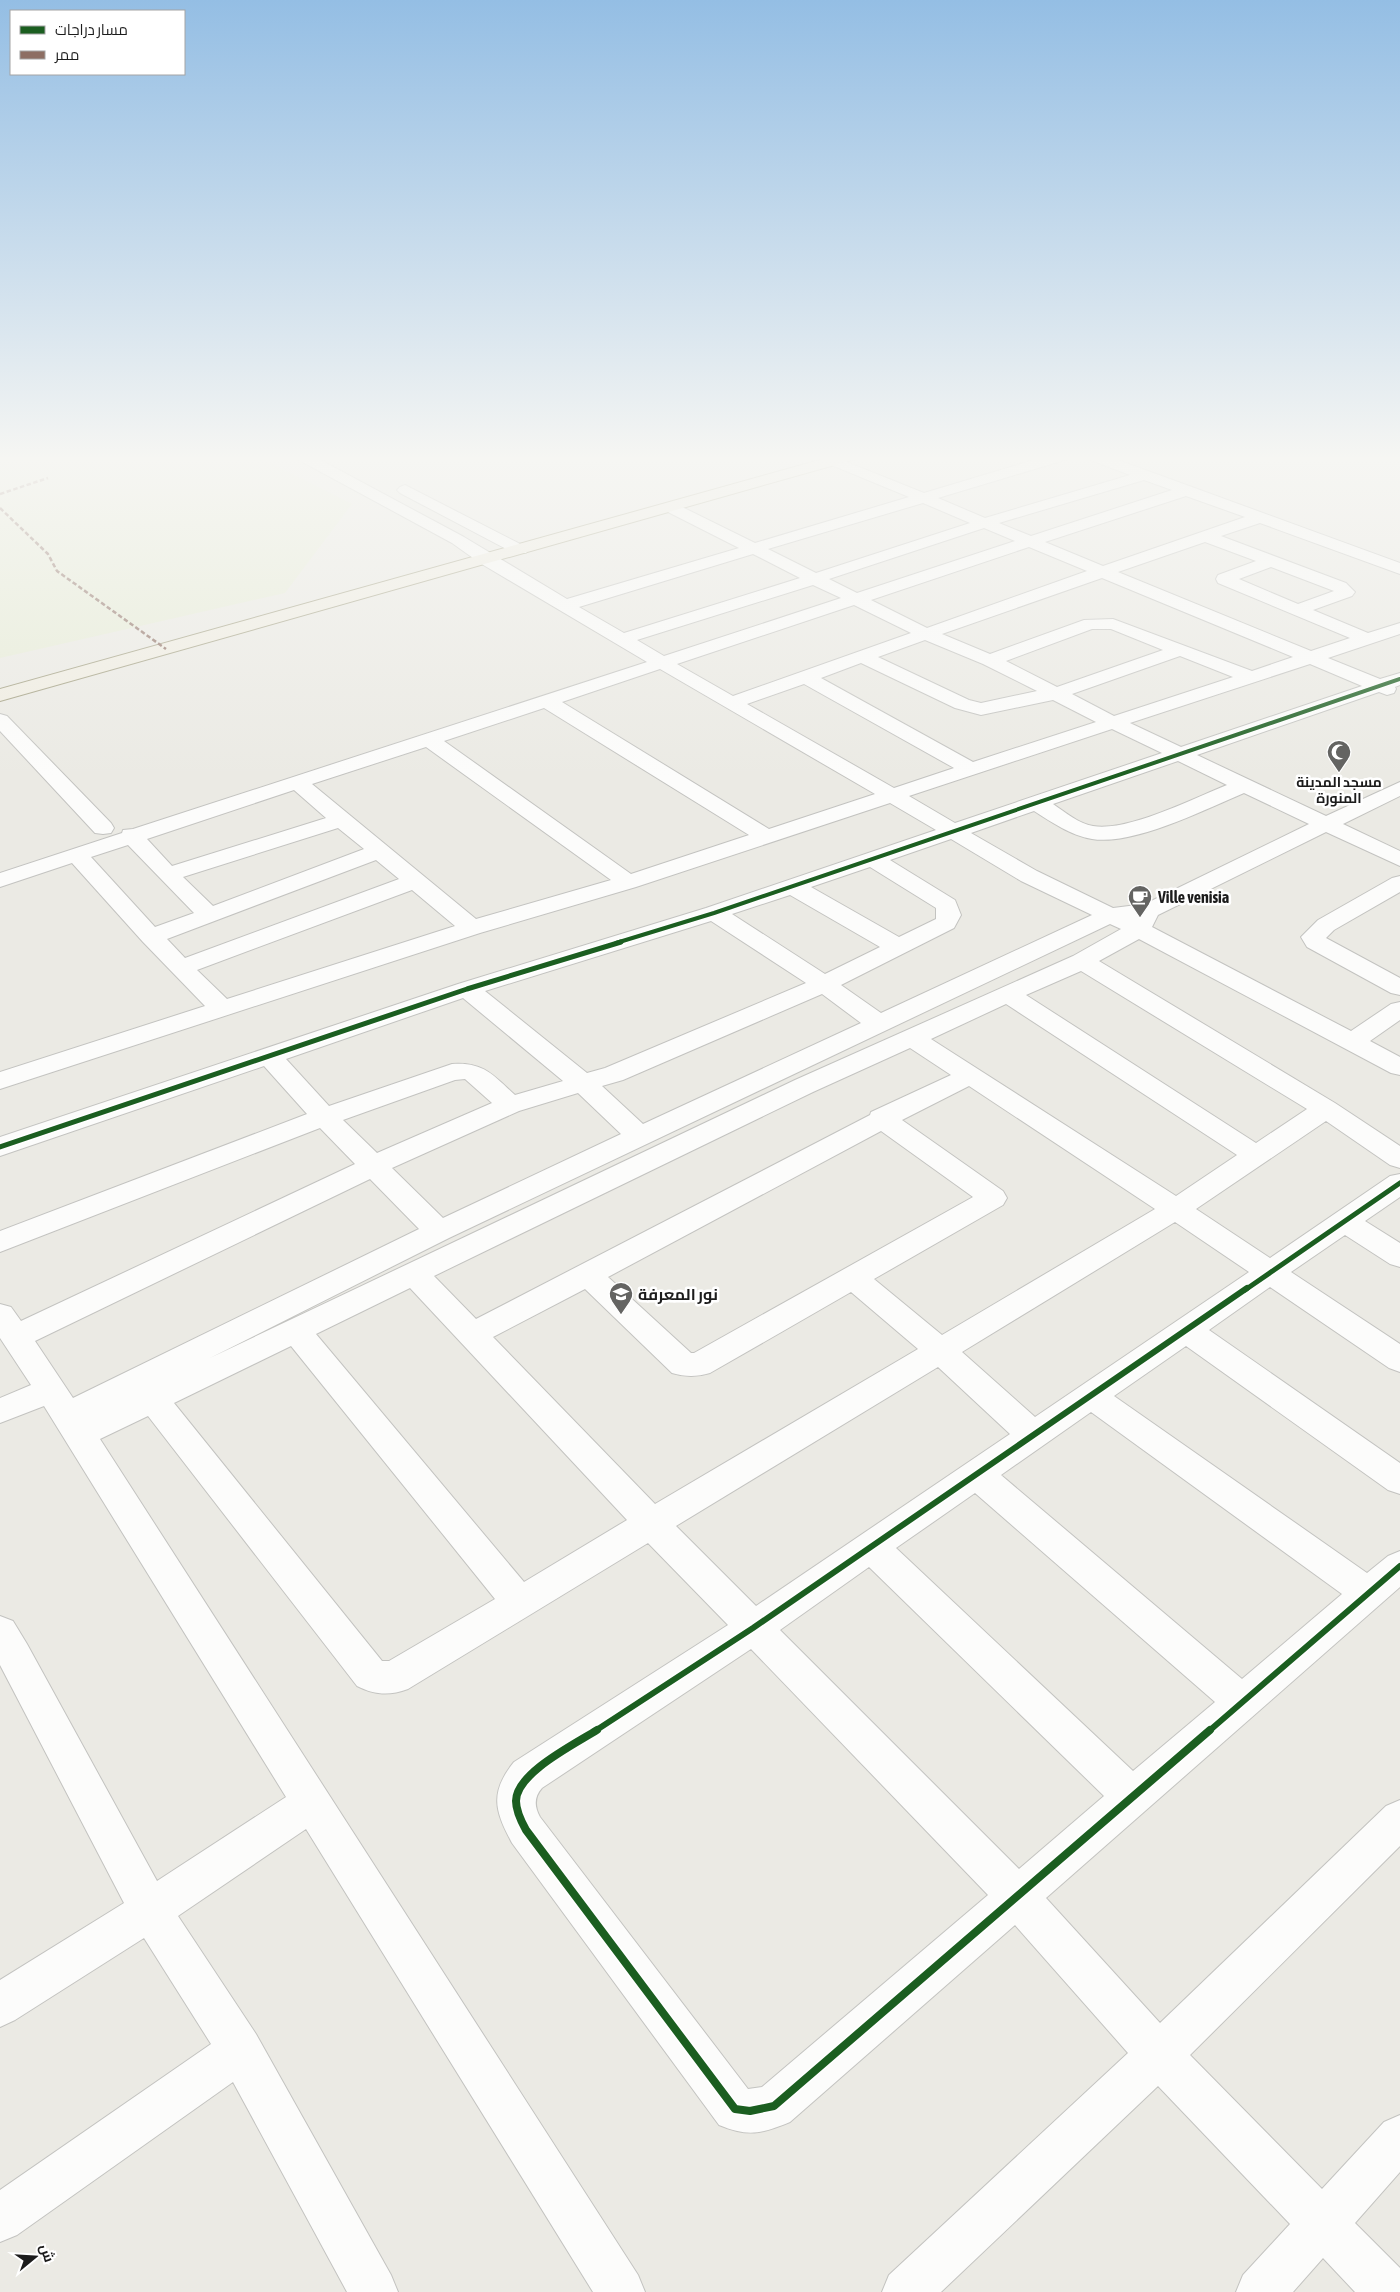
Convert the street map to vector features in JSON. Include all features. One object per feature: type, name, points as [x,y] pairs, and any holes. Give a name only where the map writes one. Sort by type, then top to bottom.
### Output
[{"type":"main road","points":[[0,695],[472,563]]},
{"type":"street","points":[[493,563],[730,703],[1047,886],[1112,915],[1144,919],[1352,1042],[1400,1067]]},
{"type":"street","points":[[566,605],[707,563]]},
{"type":"street","points":[[782,563],[928,635],[990,660],[1114,723],[1400,859]]},
{"type":"street","points":[[623,639],[863,563]]},
{"type":"street","points":[[0,880],[966,563]]},
{"type":"street","points":[[1080,563],[1400,694]]},
{"type":"street","points":[[730,703],[928,635],[1124,563]]},
{"type":"street","points":[[1264,563],[1224,579],[1367,639]]},
{"type":"street","points":[[1279,563],[1340,587],[1346,592],[1297,610]]},
{"type":"street","points":[[1383,563],[1400,569]]},
{"type":"street","points":[[990,660],[1097,623],[1113,624],[1251,677]]},
{"type":"street","points":[[0,1081],[472,928],[628,882],[1400,628]]},
{"type":"street","points":[[864,657],[970,708],[988,709],[1057,693],[1180,650]]},
{"type":"street","points":[[806,677],[972,770]]},
{"type":"street","points":[[0,1147],[467,989],[714,913],[1400,679]]},
{"type":"street","points":[[545,700],[767,837]]},
{"type":"street","points":[[0,720],[104,828]]},
{"type":"street","points":[[428,739],[628,882]]},
{"type":"street","points":[[296,782],[472,928]]},
{"type":"street","points":[[1037,803],[1078,829],[1106,834],[1136,828],[1245,785]]},
{"type":"street","points":[[0,1412],[65,1413],[152,1398],[910,1037],[1082,961],[1144,919],[1400,788]]},
{"type":"street","points":[[168,875],[340,820]]},
{"type":"street","points":[[131,836],[209,914]]},
{"type":"street","points":[[151,937],[380,851]]},
{"type":"street","points":[[76,854],[151,937],[222,1009]]},
{"type":"street","points":[[621,2292],[312,1802],[8,1326],[510,1105],[614,1074],[824,984],[946,923],[949,919],[947,905],[873,859]]},
{"type":"street","points":[[181,968],[415,881]]},
{"type":"street","points":[[1400,883],[1326,925],[1313,937],[1315,942],[1400,988]]},
{"type":"street","points":[[792,886],[898,947]]},
{"type":"street","points":[[714,913],[824,984],[879,1024]]},
{"type":"street","points":[[65,1413],[639,1136],[1112,915]]},
{"type":"street","points":[[1082,961],[1326,1109],[1400,1158]]},
{"type":"street","points":[[467,989],[584,1084],[639,1136]]},
{"type":"street","points":[[1008,995],[1256,1155]]},
{"type":"street","points":[[1352,1042],[1400,1009]]},
{"type":"street","points":[[910,1037],[1176,1209],[1400,1360]]},
{"type":"street","points":[[269,1056],[324,1117],[439,1232]]},
{"type":"street","points":[[0,1242],[324,1117],[452,1072],[467,1070],[478,1075],[510,1105]]},
{"type":"street","points":[[471,1335],[589,1276],[881,1118],[969,1076]]},
{"type":"street","points":[[152,1398],[370,1674],[378,1678],[395,1677],[1176,1209],[1326,1109]]},
{"type":"street","points":[[589,1276],[683,1365],[699,1365],[994,1198],[881,1118]]},
{"type":"street","points":[[1400,1183],[753,1628],[528,1775],[518,1786],[515,1794],[519,1816],[526,1830],[735,2109],[745,2112],[774,2106],[1016,1895],[1243,1703],[1400,1566]]},
{"type":"street","points":[[1345,1222],[1400,1257]]},
{"type":"street","points":[[414,1274],[652,1524],[1016,1895],[1159,2055],[1389,2292]]},
{"type":"street","points":[[853,1278],[941,1351],[1033,1435]]},
{"type":"street","points":[[295,1330],[519,1602]]},
{"type":"street","points":[[1186,1330],[1400,1481]]},
{"type":"street","points":[[1091,1396],[1368,1593]]},
{"type":"street","points":[[976,1474],[1243,1703]]},
{"type":"street","points":[[871,1547],[1132,1796]]},
{"type":"street","points":[[0,1632],[150,1910],[240,2050],[374,2292]]},
{"type":"street","points":[[0,2004],[150,1910],[312,1802]]},
{"type":"street","points":[[906,2292],[1159,2055],[1400,1819]]},
{"type":"street","points":[[0,2218],[240,2050]]},
{"type":"street","points":[[1260,2292],[1400,2138]]},
{"type":"green space","points":[[0,563],[308,563],[285,593],[0,658]]},
{"type":"marked path","points":[[53,563],[57,571],[166,649]]},
{"type":"cycle path","points":[[0,1147],[467,989],[714,913],[1400,679]]},
{"type":"cycle path","points":[[1400,1183],[753,1628],[528,1775],[518,1789],[516,1795],[517,1808],[526,1830],[735,2109],[750,2111],[764,2109],[774,2106],[1400,1566]]},
{"type":"place","name":"مسجد المدينة المنورة","points":[[1339,773]]},
{"type":"place","name":"Ville venisia","points":[[1140,918]]},
{"type":"place","name":"نور المعرفة","points":[[621,1315]]}]
